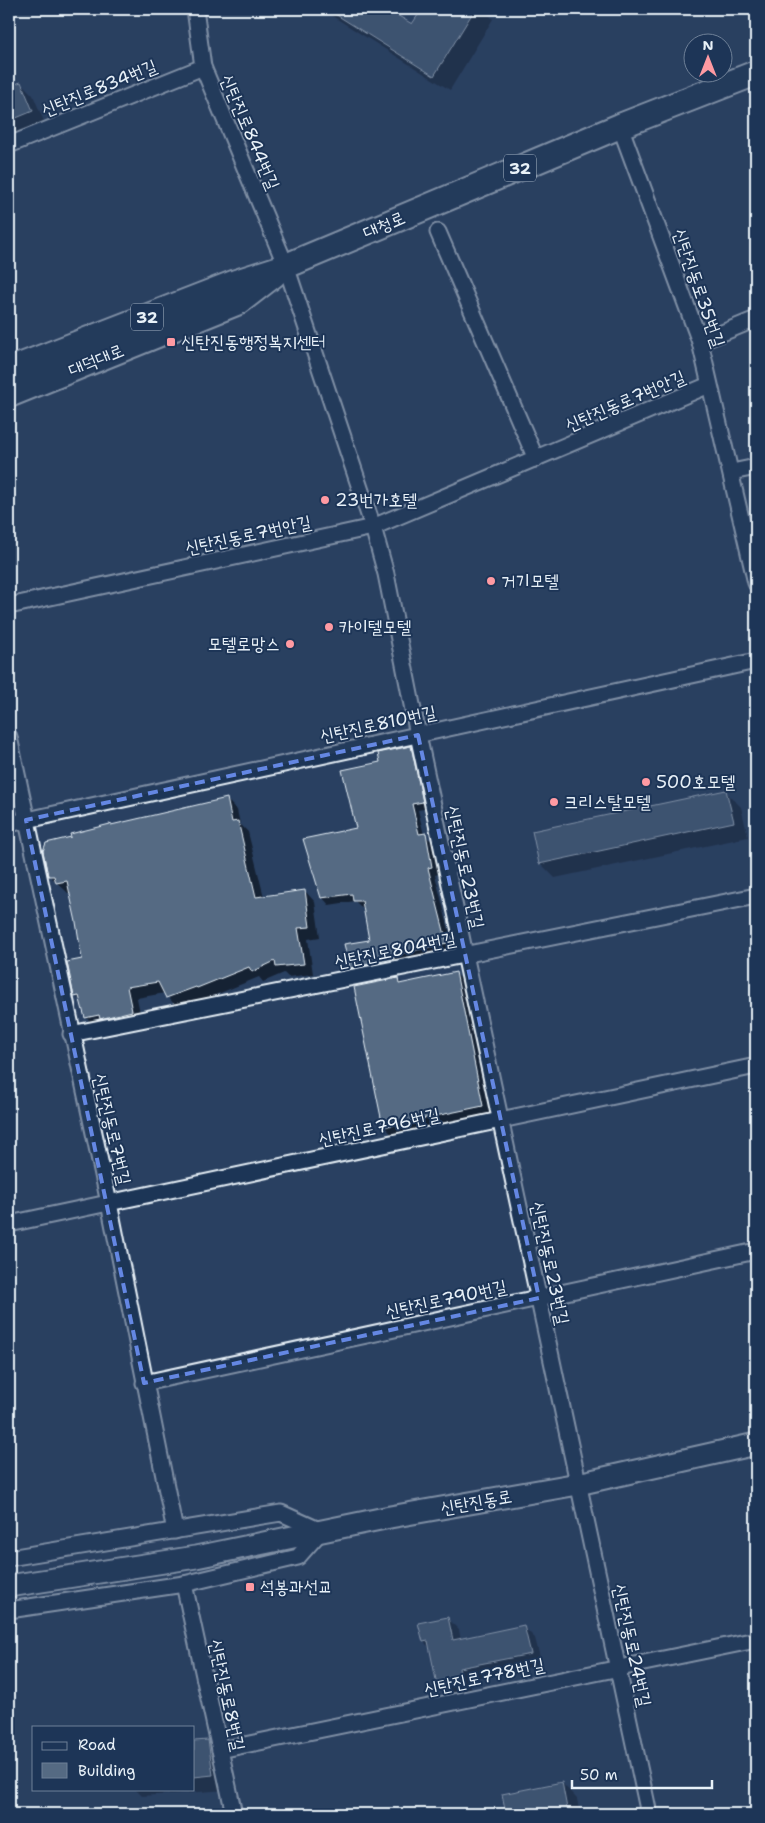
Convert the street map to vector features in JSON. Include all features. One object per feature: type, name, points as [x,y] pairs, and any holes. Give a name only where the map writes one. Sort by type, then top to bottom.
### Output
[{"type":"main road","name":"대청로","points":[[9,370],[236,282],[286,266],[620,126],[756,73]]},
{"type":"main road","name":"대덕대로","points":[[9,395],[239,302],[286,266]]},
{"type":"main road","name":"신탄진동로","points":[[9,1586],[196,1557],[390,1516],[578,1484],[756,1444]]},
{"type":"street","name":"신탄진로844번길","points":[[194,9],[203,67],[286,266]]},
{"type":"street","name":"신탄진로834번길","points":[[9,145],[203,67]]},
{"type":"street","name":"신탄진동로35번길","points":[[620,126],[700,342],[709,385],[732,472],[756,583]]},
{"type":"street","points":[[438,232],[536,460]]},
{"type":"street","name":"신탄진동로23번길","points":[[286,266],[373,527],[386,574],[418,735],[540,1298],[578,1484]]},
{"type":"street","points":[[700,342],[756,320]]},
{"type":"street","name":"신탄진동로7번안길","points":[[9,606],[373,527],[536,460],[709,385]]},
{"type":"street","points":[[732,472],[756,467]]},
{"type":"street","name":"신탄진로810번길","points":[[9,824],[756,661]]},
{"type":"street","name":"신탄진동로7번길","points":[[9,737],[71,1034],[109,1203],[175,1531]]},
{"type":"street","name":"신탄진로804번길","points":[[71,1034],[756,896]]},
{"type":"street","name":"신탄진로796번길","points":[[9,1224],[756,1066]]},
{"type":"street","name":"신탄진로790번길","points":[[144,1383],[756,1251]]},
{"type":"street","name":"신탄진동로24번길","points":[[578,1484],[649,1814]]},
{"type":"street","points":[[9,1558],[280,1513],[321,1531],[298,1556],[184,1584],[9,1610]]},
{"type":"street","name":"신탄진동로8번길","points":[[184,1584],[234,1814]]},
{"type":"street","name":"신탄진로778번길","points":[[220,1750],[756,1640]]},
{"type":"highlighted area","points":[[418,735],[539,1298],[144,1383],[26,820]]},
{"type":"building","points":[[327,9],[387,9],[412,24],[422,9],[475,9],[434,76]]},
{"type":"building","points":[[21,82],[33,111],[9,121],[9,86]]},
{"type":"building","points":[[411,746],[423,802],[412,804],[419,834],[426,833],[432,867],[428,868],[447,943],[394,955],[394,959],[350,968],[344,944],[369,940],[362,901],[353,901],[352,894],[321,898],[303,839],[356,828],[342,770],[380,762],[378,753]]},
{"type":"building","points":[[726,790],[734,822],[539,864],[532,831]]},
{"type":"building","points":[[227,798],[232,822],[238,821],[256,897],[305,890],[310,927],[298,928],[304,964],[276,967],[275,961],[252,972],[249,967],[166,998],[158,982],[127,987],[132,1011],[100,1019],[99,1015],[85,1018],[79,996],[74,997],[67,962],[82,959],[67,881],[56,883],[54,876],[48,876],[43,851],[46,843],[71,837],[70,834],[110,824]]},
{"type":"building","points":[[456,972],[483,1106],[383,1127],[354,987],[398,978],[399,984]]},
{"type":"building","points":[[448,1617],[453,1640],[524,1625],[531,1654],[459,1668],[461,1679],[443,1684],[436,1680],[428,1641],[423,1642],[418,1623]]},
{"type":"building","points":[[208,1740],[213,1775],[195,1777],[195,1741]]},
{"type":"building","points":[[562,1782],[568,1814],[506,1814],[502,1794]]},
{"type":"place","name":"신탄진동행정복지센터","points":[[171,342]]},
{"type":"place","name":"23번가호텔","points":[[325,500]]},
{"type":"place","name":"거기모텔","points":[[491,581]]},
{"type":"place","name":"카이텔모텔","points":[[329,627]]},
{"type":"place","name":"모텔로망스","points":[[290,644]]},
{"type":"place","name":"500호모텔","points":[[646,782]]},
{"type":"place","name":"크리스탈모텔","points":[[554,802]]},
{"type":"place","name":"석봉과선교","points":[[250,1587]]}]
